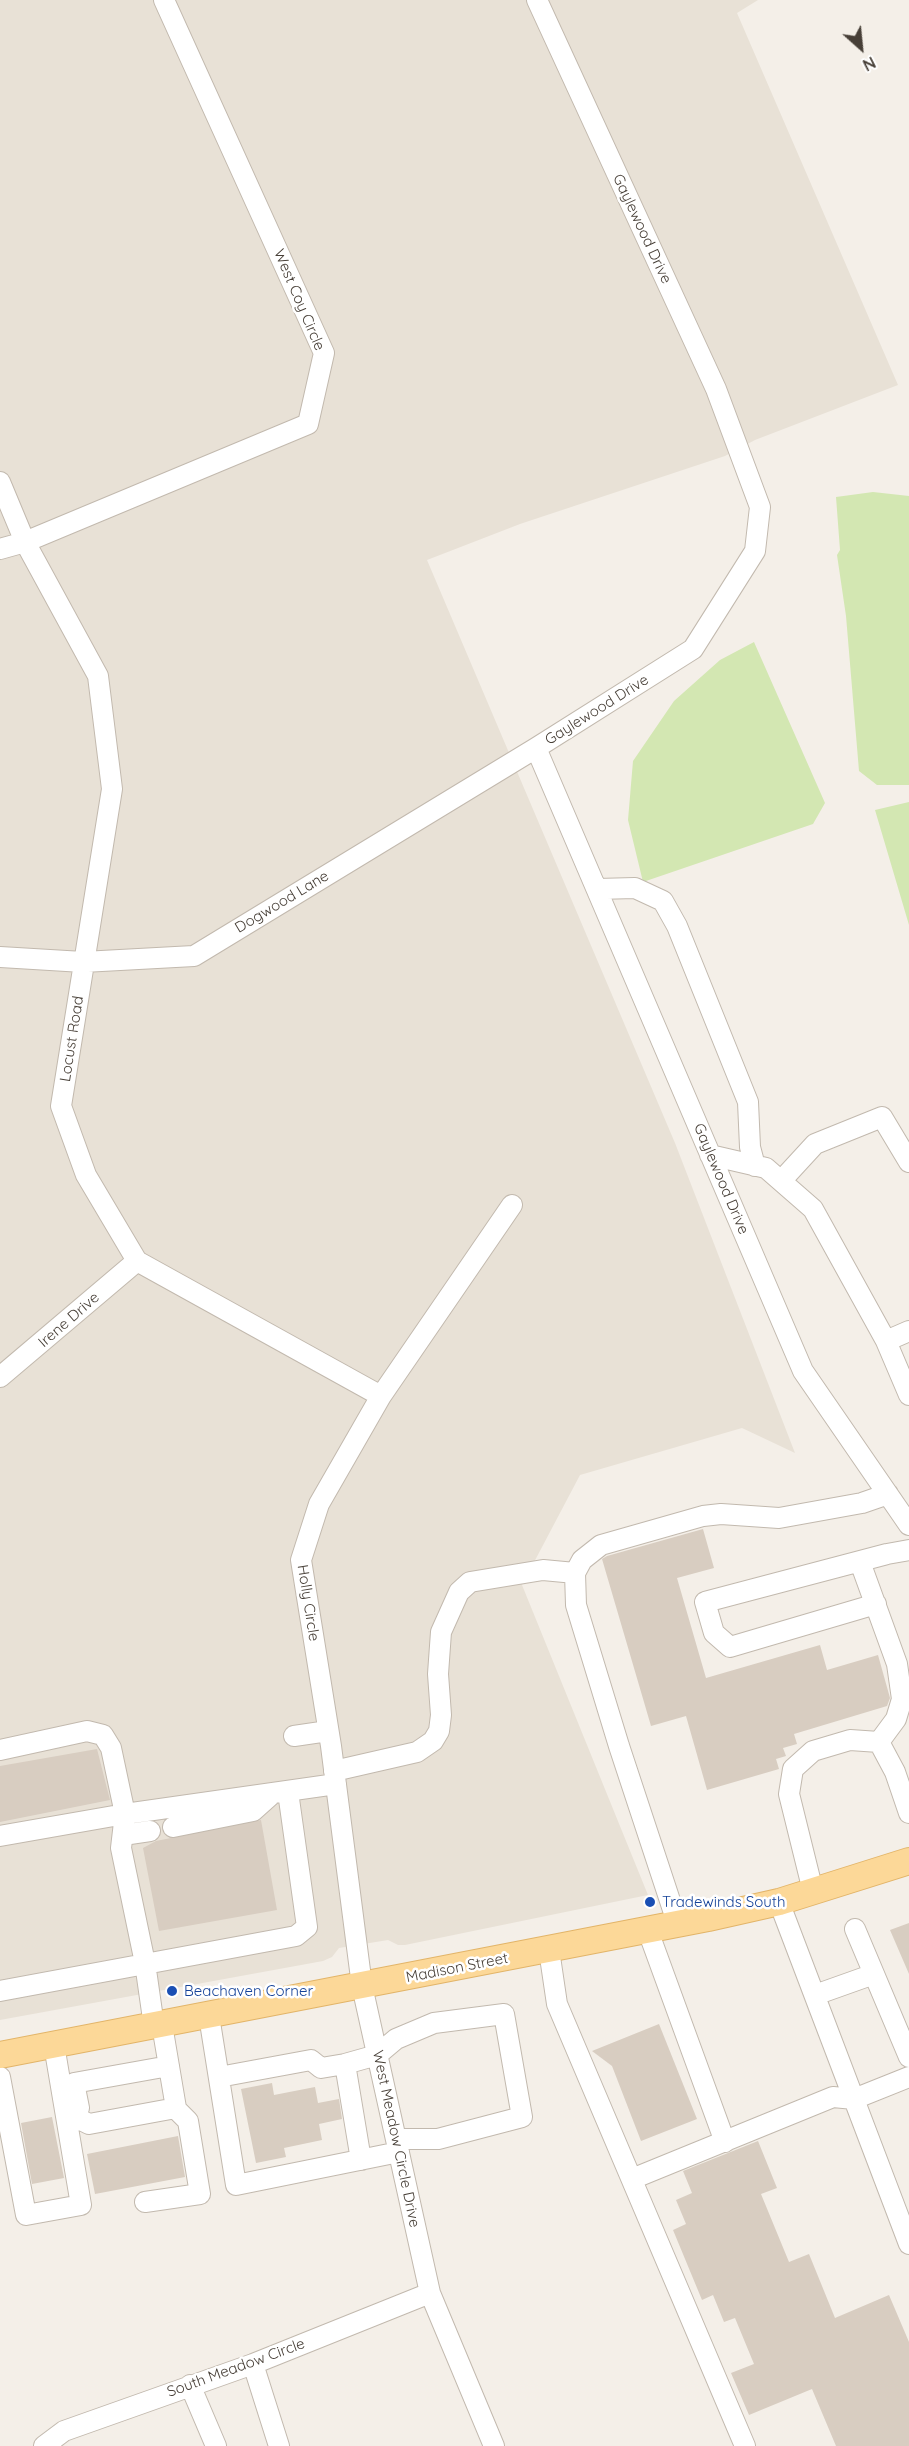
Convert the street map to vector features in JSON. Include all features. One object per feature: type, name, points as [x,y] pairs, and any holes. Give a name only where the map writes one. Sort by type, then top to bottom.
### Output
[{"type":"main road","name":"Madison Street","points":[[0,2055],[648,1931],[779,1902],[909,1862]]},
{"type":"street","name":"West Coy Circle","points":[[25,542],[308,424],[324,353],[165,0]]},
{"type":"street","name":"Gaylewood Drive","points":[[537,0],[716,389],[760,507],[755,551],[693,649],[536,748],[803,1371],[909,1526]]},
{"type":"street","name":"Locust Road","points":[[0,482],[25,542],[98,676],[112,789],[62,1106],[86,1175],[137,1261]]},
{"type":"street","points":[[0,549],[25,542]]},
{"type":"street","name":"Dogwood Lane","points":[[0,957],[83,962],[194,956],[536,748]]},
{"type":"street","points":[[597,889],[635,888],[663,901],[677,926],[748,1102],[750,1147],[755,1166]]},
{"type":"street","points":[[781,1181],[815,1144],[882,1117],[909,1162]]},
{"type":"street","points":[[710,1155],[766,1168],[813,1209],[886,1341],[909,1395]]},
{"type":"street","name":"Holly Circle","points":[[362,1986],[335,1777],[301,1560],[319,1504],[381,1396],[512,1205]]},
{"type":"street","points":[[137,1261],[381,1396]]},
{"type":"street","name":"Irene Drive","points":[[0,1377],[137,1261]]},
{"type":"street","points":[[886,1341],[909,1331]]},
{"type":"street","points":[[678,1924],[619,1746],[576,1605],[575,1573],[582,1560],[601,1545],[703,1516],[722,1514],[779,1518],[862,1503],[888,1494]]},
{"type":"street","points":[[876,1604],[730,1647],[714,1634],[705,1602],[909,1550]]},
{"type":"street","points":[[860,1562],[897,1664],[902,1699],[896,1719],[879,1742]]},
{"type":"street","points":[[0,1836],[125,1814],[280,1793],[417,1752],[433,1741],[439,1731],[441,1714],[438,1674],[441,1632],[459,1592],[470,1582],[543,1569],[575,1573]]},
{"type":"street","points":[[0,1750],[87,1731],[103,1735],[111,1748],[125,1814],[121,1848],[158,2025],[169,2066],[175,2108],[188,2121],[200,2194],[145,2202]]},
{"type":"street","points":[[294,1736],[328,1731]]},
{"type":"street","points":[[813,1891],[789,1794],[793,1769],[813,1751],[850,1740],[879,1742]]},
{"type":"street","points":[[879,1742],[896,1772],[909,1813]]},
{"type":"street","points":[[173,1827],[253,1811],[280,1793]]},
{"type":"street","points":[[0,1991],[296,1936],[307,1927],[280,1793]]},
{"type":"street","points":[[123,1835],[150,1831]]},
{"type":"street","points":[[779,1902],[909,2244]]},
{"type":"street","points":[[855,1929],[909,2057]]},
{"type":"street","points":[[648,1931],[725,2142]]},
{"type":"street","points":[[549,1950],[557,2004],[745,2446]]},
{"type":"street","points":[[815,1995],[874,1974]]},
{"type":"street","name":"West Meadow Circle Drive","points":[[362,1986],[430,2292],[494,2446]]},
{"type":"street","points":[[209,2016],[236,2185],[361,2160],[397,2146],[438,2139],[522,2116],[504,2014],[434,2023],[396,2039],[377,2055],[345,2064],[321,2068],[310,2060],[219,2077]]},
{"type":"street","points":[[54,2045],[74,2121]]},
{"type":"street","points":[[345,2064],[361,2160]]},
{"type":"street","points":[[0,2077],[26,2215],[81,2205],[74,2121],[74,2083],[169,2066]]},
{"type":"street","points":[[632,2179],[833,2097],[854,2099],[907,2084]]},
{"type":"street","points":[[74,2121],[89,2124],[175,2108]]},
{"type":"street","name":"South Meadow Circle","points":[[44,2446],[64,2432],[253,2364],[430,2292]]},
{"type":"street","points":[[253,2364],[279,2446]]},
{"type":"street","points":[[190,2385],[216,2446]]},
{"type":"shaded area","points":[[0,0],[758,0],[737,13],[898,385],[755,440],[725,456],[520,524],[427,560],[675,1143],[795,1453],[742,1428],[580,1475],[522,1585],[648,1895],[405,1945],[398,1945],[388,1940],[339,1948],[332,1957],[323,1961],[0,2020]]},
{"type":"green space","points":[[873,492],[909,496],[909,785],[877,785],[859,771],[846,616],[837,555],[840,550],[836,497]]},
{"type":"green space","points":[[754,642],[825,803],[813,824],[643,882],[628,820],[633,761],[674,701],[720,660]]},
{"type":"green space","points":[[909,802],[909,925],[875,810]]},
{"type":"building","points":[[703,1529],[714,1568],[677,1578],[706,1678],[820,1645],[827,1670],[878,1655],[890,1698],[887,1706],[794,1734],[797,1744],[783,1748],[786,1756],[776,1759],[779,1769],[707,1790],[686,1716],[651,1726],[602,1559]]},
{"type":"building","points":[[97,1749],[110,1800],[0,1822],[0,1766]]},
{"type":"building","points":[[261,1820],[277,1910],[159,1931],[143,1848],[156,1841]]},
{"type":"building","points":[[909,1923],[909,1974],[890,1930]]},
{"type":"building","points":[[659,2024],[697,2119],[641,2141],[612,2066],[592,2051]]},
{"type":"building","points":[[272,2083],[274,2095],[315,2087],[318,2103],[339,2099],[342,2119],[319,2124],[322,2140],[284,2148],[286,2157],[256,2163],[241,2089]]},
{"type":"building","points":[[52,2117],[64,2178],[32,2184],[21,2123]]},
{"type":"building","points":[[178,2136],[185,2177],[95,2194],[87,2154]]},
{"type":"building","points":[[758,2141],[777,2188],[761,2194],[789,2262],[809,2254],[835,2318],[889,2295],[909,2342],[909,2446],[836,2446],[812,2389],[749,2415],[731,2373],[754,2364],[735,2318],[724,2322],[713,2295],[702,2300],[673,2230],[686,2224],[676,2200],[692,2193],[683,2171]]},
{"type":"place","name":"Tradewinds South","points":[[650,1902]]},
{"type":"place","name":"Beachaven Corner","points":[[172,1991]]}]
